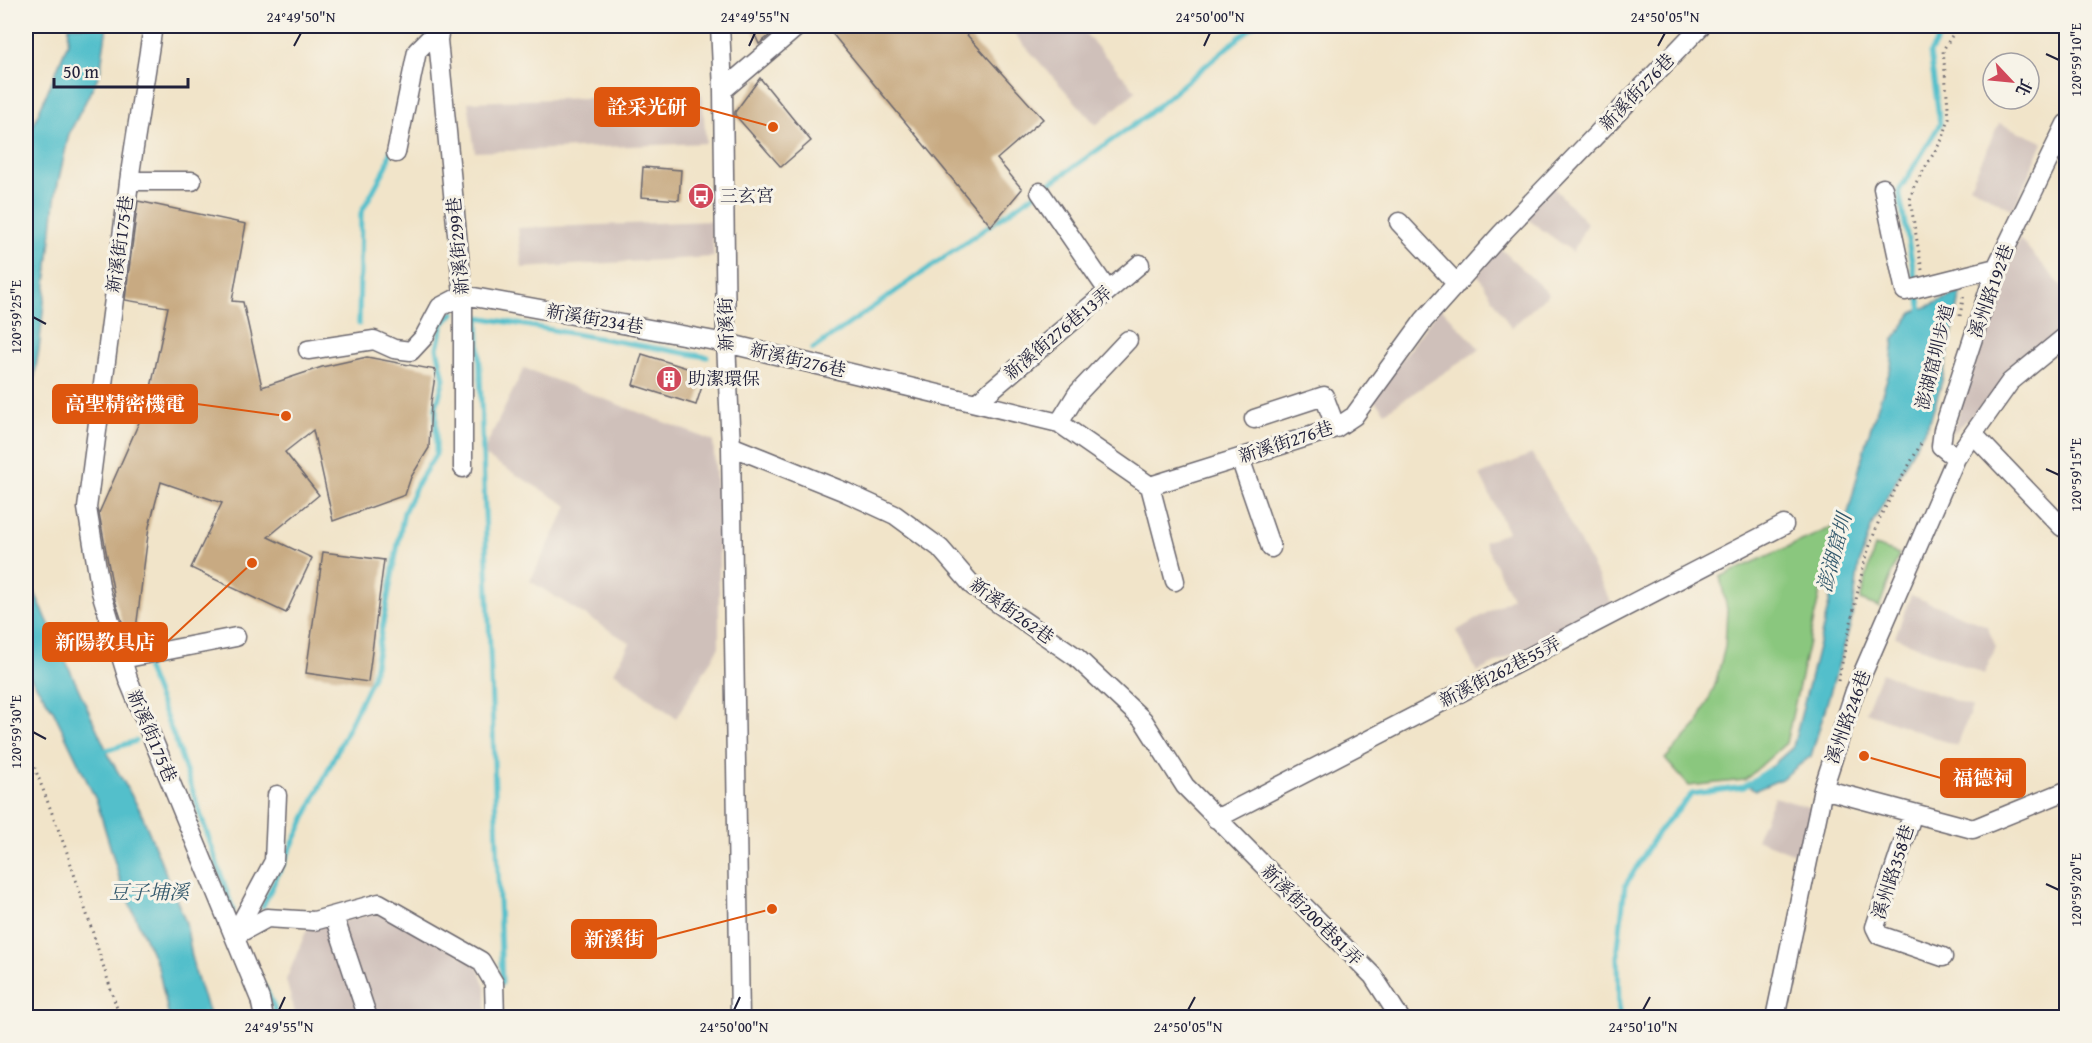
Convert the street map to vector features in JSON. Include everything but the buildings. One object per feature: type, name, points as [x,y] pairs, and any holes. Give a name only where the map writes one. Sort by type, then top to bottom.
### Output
[{"type":"street","name":"新溪街175巷","points":[[153,26],[129,181],[87,508],[100,592],[122,659],[260,999],[264,1017]]},
{"type":"street","name":"新溪街","points":[[720,26],[726,343],[731,446],[740,1017]]},
{"type":"street","points":[[723,90],[798,26]]},
{"type":"street","name":"新溪街276巷","points":[[726,343],[1059,423],[1150,486],[1336,428],[1354,416],[1424,320],[1500,234],[1701,26]]},
{"type":"street","points":[[396,153],[417,51],[441,27]]},
{"type":"street","name":"新溪街299巷","points":[[441,27],[438,40],[463,295],[463,468]]},
{"type":"street","name":"溪州路192巷","points":[[1956,458],[1941,446],[1943,430],[1996,268],[2067,124]]},
{"type":"street","points":[[129,181],[192,181]]},
{"type":"street","points":[[1883,188],[1905,291],[1996,268]]},
{"type":"street","points":[[1040,192],[1108,291]]},
{"type":"street","points":[[1399,222],[1457,284]]},
{"type":"street","name":"新溪街276巷13弄","points":[[976,403],[1140,264]]},
{"type":"street","points":[[308,351],[374,340],[394,349],[411,351],[424,337],[440,307],[463,295]]},
{"type":"street","name":"新溪街234巷","points":[[463,295],[726,343]]},
{"type":"street","name":"溪州路246巷","points":[[1775,1017],[1822,789],[1855,691],[1956,458],[2010,382],[2067,336]]},
{"type":"street","points":[[1059,423],[1077,394],[1128,340]]},
{"type":"street","points":[[1254,419],[1324,396],[1336,428]]},
{"type":"street","points":[[1973,434],[2062,527]]},
{"type":"street","name":"新溪街262巷","points":[[731,446],[895,515],[940,548],[973,586],[1076,657],[1143,720],[1185,786],[1216,819]]},
{"type":"street","points":[[1240,458],[1271,548]]},
{"type":"street","points":[[1150,486],[1175,581]]},
{"type":"street","name":"新溪街262巷55弄","points":[[1216,819],[1784,525]]},
{"type":"street","points":[[122,659],[236,637]]},
{"type":"street","name":"溪州路358巷","points":[[1822,789],[1973,829],[2067,791]]},
{"type":"street","points":[[234,936],[274,861],[277,795]]},
{"type":"street","name":"溪州路358巷","points":[[1912,813],[1875,927],[1879,935],[1942,957]]},
{"type":"street","name":"新溪街200巷81弄","points":[[1216,819],[1373,976],[1400,1017]]},
{"type":"street","points":[[234,936],[267,918],[314,921],[379,903],[481,961],[494,983],[495,1017]]},
{"type":"street","points":[[334,916],[368,1017]]},
{"type":"path","name":"澎湖窟圳步道","points":[[1925,286],[1910,200],[1914,186],[1943,138],[1949,118],[1943,50],[1958,26]]},
{"type":"path","name":"澎湖窟圳步道","points":[[1959,318],[1966,286]]},
{"type":"path","points":[[1855,691],[1838,685],[1865,559],[1881,516],[1924,438]]},
{"type":"path","points":[[26,745],[68,855],[120,1017]]},
{"type":"shaded area","points":[[1007,26],[1079,26],[1136,91],[1096,125]]},
{"type":"shaded area","points":[[702,94],[706,143],[475,152],[468,102]]},
{"type":"shaded area","points":[[1999,123],[2043,142],[2013,210],[1970,186]]},
{"type":"shaded area","points":[[1553,187],[1587,223],[1573,252],[1523,216]]},
{"type":"shaded area","points":[[711,221],[714,257],[522,268],[518,228]]},
{"type":"shaded area","points":[[2019,238],[2066,291],[2066,325],[1951,435]]},
{"type":"shaded area","points":[[1499,247],[1549,294],[1511,328],[1478,275]]},
{"type":"shaded area","points":[[1440,307],[1480,349],[1385,412],[1373,399]]},
{"type":"shaded area","points":[[524,368],[713,441],[719,517],[719,647],[676,718],[614,672],[630,643],[530,581],[568,506],[482,454]]},
{"type":"shaded area","points":[[1532,454],[1613,606],[1477,672],[1456,631],[1512,598],[1484,542],[1508,532],[1480,475]]},
{"type":"shaded area","points":[[1911,595],[1987,626],[1996,647],[1984,674],[1895,637]]},
{"type":"shaded area","points":[[1881,673],[1972,707],[1957,746],[1866,712]]},
{"type":"shaded area","points":[[1774,797],[1812,808],[1798,855],[1756,839]]},
{"type":"shaded area","points":[[384,912],[477,965],[486,990],[486,1017],[296,1017],[286,980],[307,929]]},
{"type":"green space","points":[[1835,526],[1786,743],[1745,780],[1689,786],[1665,759],[1697,725],[1715,685],[1725,647],[1727,609],[1720,577]]},
{"type":"green space","points":[[1875,546],[1899,554],[1879,607],[1860,600]]},
{"type":"water","points":[[69,26],[107,26],[100,73],[69,134],[56,192],[39,349],[31,397],[30,464],[26,496],[26,142],[68,43]]},
{"type":"water","points":[[1961,292],[1942,381],[1931,418],[1873,522],[1859,564],[1851,623],[1811,756],[1781,779],[1756,790],[1749,786],[1793,747],[1866,442],[1891,367],[1894,339],[1912,313]]},
{"type":"water","name":"豆子埔溪","points":[[26,542],[33,589],[111,760],[140,810],[186,923],[194,969],[210,1017],[169,1017],[158,967],[122,887],[97,802],[53,710],[26,671]]},
{"type":"waterway","points":[[813,349],[1142,119],[1253,26]]},
{"type":"waterway","name":"澎湖窟圳","points":[[1922,316],[1899,191],[1940,124],[1930,53],[1946,26]]},
{"type":"waterway","points":[[359,324],[361,213],[387,165],[390,152]]},
{"type":"waterway","points":[[263,906],[373,676],[404,512],[436,454],[436,407],[444,379],[437,348],[443,324],[453,313]]},
{"type":"waterway","points":[[502,983],[478,317],[707,357]]},
{"type":"waterway","points":[[147,669],[176,742],[233,910]]},
{"type":"waterway","points":[[101,752],[136,741]]},
{"type":"waterway","name":"澎湖窟圳","points":[[1619,1018],[1618,948],[1625,886],[1658,832],[1692,794],[1744,787],[1768,770]]},
{"type":"waterway","points":[[263,983],[274,1007],[276,1018]]},
{"type":"place","name":"詮采光研","points":[[773,127]]},
{"type":"place","name":"三玄宮","points":[[701,196]]},
{"type":"place","name":"助潔環保","points":[[669,379]]},
{"type":"place","name":"高聖精密機電","points":[[286,416]]},
{"type":"place","name":"新陽教具店","points":[[252,563]]},
{"type":"place","name":"福德祠","points":[[1864,756]]},
{"type":"place","name":"新溪街","points":[[772,909]]}]
